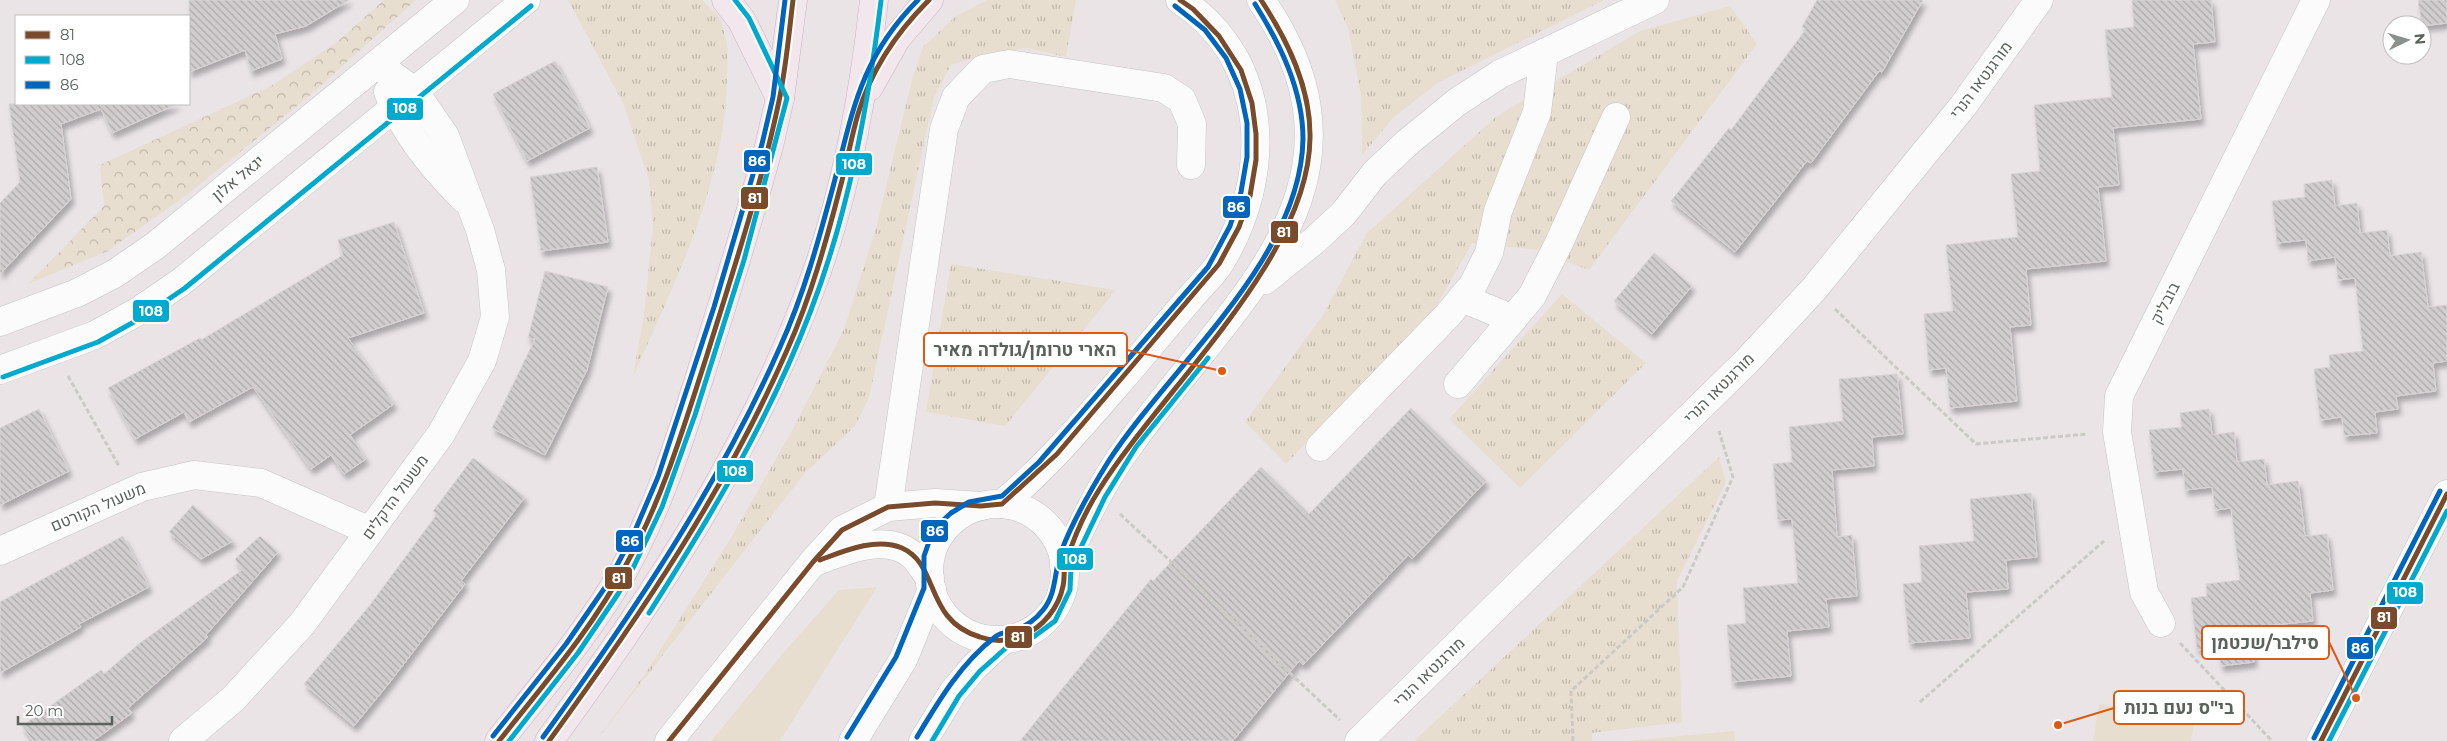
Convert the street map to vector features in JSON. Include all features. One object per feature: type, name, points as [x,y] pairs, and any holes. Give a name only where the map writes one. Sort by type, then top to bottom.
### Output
[{"type":"main road","points":[[726,0],[750,37],[780,98]]},
{"type":"main road","points":[[498,741],[573,645],[612,589],[646,523],[688,413],[754,200],[780,98],[793,0]]},
{"type":"main road","points":[[549,741],[628,631],[670,567],[720,484],[754,420],[788,348],[817,272],[839,194],[858,111],[874,0]]},
{"type":"main road","points":[[858,111],[896,39],[929,0]]},
{"type":"street","name":"יגאל אלון","points":[[0,322],[77,293],[114,274],[155,246],[455,0]]},
{"type":"street","points":[[0,370],[95,334],[137,312],[181,282],[526,0]]},
{"type":"street","points":[[853,741],[902,660],[931,584],[932,556],[939,537],[961,515],[991,505],[1057,454],[1219,264],[1242,220],[1250,196],[1256,160],[1256,134],[1252,103],[1241,70],[1219,36],[1193,8],[1180,0]]},
{"type":"street","points":[[1064,566],[1098,493],[1130,443],[1247,294],[1275,253],[1296,208],[1309,158],[1308,112],[1296,64],[1278,25],[1261,0]]},
{"type":"street","points":[[1247,294],[1315,240],[1344,213],[1375,173],[1408,142],[1456,102],[1500,74],[1655,0]]},
{"type":"street","name":"מורגנטאו הנרי","points":[[1360,740],[1709,399],[1814,289],[1886,203],[1963,106],[2039,0]]},
{"type":"street","name":"בובליק","points":[[2161,623],[2144,592],[2117,432],[2119,396],[2316,0]]},
{"type":"street","points":[[1320,446],[1462,298],[1473,284],[1488,253],[1498,211],[1537,112],[1544,53]]},
{"type":"street","name":"משעול הדקלים","points":[[183,741],[232,699],[302,624],[441,434],[482,361],[495,317],[491,270],[480,230],[468,203],[461,175],[445,136],[404,100],[377,64]]},
{"type":"street","points":[[888,507],[944,128],[956,97],[983,69],[1009,64],[1164,88],[1182,100],[1192,124],[1191,164]]},
{"type":"street","points":[[1458,384],[1532,296],[1558,245],[1616,117]]},
{"type":"street","points":[[1462,298],[1513,318]]},
{"type":"street","name":"משעול הקורטם","points":[[0,552],[133,491],[194,475],[261,483],[370,531]]},
{"type":"street","points":[[2320,741],[2447,494]]},
{"type":"street","points":[[669,741],[813,562],[842,530],[888,507],[935,503],[991,505],[1023,509],[1048,528],[1059,545],[1064,566],[1063,588],[1049,616],[1024,634],[1003,640],[982,638],[958,627],[940,608],[931,584],[910,553],[879,544],[852,549],[813,562]]},
{"type":"street","points":[[923,741],[953,692],[975,666],[1003,640]]},
{"type":"path","points":[[1814,289],[1976,444],[2117,432]]},
{"type":"path","points":[[52,349],[133,491]]},
{"type":"path","points":[[1573,741],[1571,691],[1684,587],[1733,477],[1709,399]]},
{"type":"path","points":[[1098,493],[1360,740]]},
{"type":"path","points":[[1920,702],[2131,518]]},
{"type":"path","points":[[2161,623],[2272,741]]},
{"type":"green space","points":[[384,0],[416,0],[308,97],[188,194],[108,251],[28,284],[104,206],[100,165],[271,86],[337,42]]},
{"type":"green space","points":[[568,0],[702,0],[719,17],[726,41],[727,69],[724,116],[718,155],[708,193],[681,268],[633,377],[644,314],[653,227],[649,180],[623,103]]},
{"type":"green space","points":[[987,0],[1076,0],[1066,57],[1027,48],[987,54],[951,65],[934,97],[869,398],[855,426],[805,473],[596,741],[647,671],[732,536],[794,427],[844,329],[876,228],[913,76],[923,47],[956,16]]},
{"type":"green space","points":[[1335,0],[1604,0],[1439,82],[1394,117],[1362,155],[1361,95],[1348,28]]},
{"type":"green space","points":[[1730,6],[1757,44],[1589,270],[1537,250],[1472,243],[1437,305],[1286,464],[1245,422],[1323,315],[1367,233],[1497,116],[1640,31]]},
{"type":"green space","points":[[951,264],[1116,290],[1005,426],[926,412]]},
{"type":"green space","points":[[1562,294],[1646,363],[1520,488],[1449,419]]},
{"type":"green space","points":[[1719,457],[1726,482],[1677,581],[1682,722],[1592,733],[1592,741],[1414,741]]},
{"type":"green space","points":[[877,587],[780,741],[711,741],[784,652],[839,590]]},
{"type":"green space","points":[[2099,704],[2194,721],[2191,741],[2093,741]]},
{"type":"green space","points":[[1734,731],[1735,741],[1627,741]]},
{"type":"building","points":[[189,0],[349,0],[306,26],[275,34],[282,59],[251,71],[245,50],[190,72]]},
{"type":"building","points":[[1817,0],[1923,0],[1882,72],[1879,71],[1811,163],[1807,161],[1735,252],[1671,201],[1729,128],[1731,130],[1806,29],[1802,27]]},
{"type":"building","points":[[2132,0],[2211,0],[2215,42],[2193,44],[2201,119],[2113,128],[2119,185],[2098,187],[2106,261],[2026,269],[2031,325],[2010,327],[2017,401],[1950,408],[1946,368],[1929,370],[1924,314],[1953,311],[1946,245],[2018,237],[2011,174],[2040,171],[2034,105],[2112,97],[2105,30],[2134,27]]},
{"type":"building","points":[[2418,0],[2447,0],[2447,23],[2432,25],[2432,15],[2420,15]]},
{"type":"building","points":[[555,61],[590,128],[527,161],[493,94]]},
{"type":"building","points":[[9,104],[175,105],[112,133],[101,109],[61,124],[71,199],[0,274],[0,203],[20,182]]},
{"type":"building","points":[[597,167],[608,242],[541,251],[530,177]]},
{"type":"building","points":[[2332,180],[2335,206],[2357,203],[2360,233],[2387,230],[2390,256],[2421,252],[2428,307],[2447,305],[2447,361],[2433,363],[2436,391],[2396,396],[2398,409],[2375,412],[2377,433],[2344,436],[2342,417],[2320,420],[2314,369],[2330,367],[2329,355],[2363,351],[2355,278],[2338,280],[2335,257],[2308,261],[2306,240],[2277,243],[2272,201],[2305,197],[2304,184]]},
{"type":"building","points":[[394,222],[424,313],[348,338],[394,404],[350,435],[366,459],[344,474],[331,455],[311,469],[253,387],[189,422],[184,412],[135,439],[108,388],[200,338],[201,340],[343,255],[338,240]]},
{"type":"building","points":[[1654,253],[1692,286],[1652,334],[1614,301]]},
{"type":"building","points":[[545,271],[608,287],[587,370],[545,455],[492,428],[535,339],[528,338]]},
{"type":"building","points":[[1897,374],[1903,434],[1872,437],[1874,466],[1832,470],[1837,537],[1852,535],[1857,596],[1826,599],[1829,627],[1787,631],[1791,676],[1732,682],[1727,625],[1746,623],[1743,588],[1798,583],[1792,519],[1778,520],[1773,464],[1792,462],[1789,427],[1843,421],[1839,379]]},
{"type":"building","points":[[1411,408],[1486,481],[1412,559],[1408,555],[1303,665],[1299,661],[1233,741],[1020,741],[1151,579],[1153,581],[1261,467],[1309,514]]},
{"type":"building","points":[[39,409],[69,471],[0,505],[0,428]]},
{"type":"building","points":[[2209,409],[2212,435],[2234,432],[2237,462],[2264,459],[2267,485],[2298,481],[2305,536],[2327,534],[2333,590],[2310,593],[2313,621],[2273,625],[2275,639],[2252,642],[2254,662],[2221,666],[2218,647],[2197,650],[2191,598],[2207,596],[2206,584],[2240,580],[2231,508],[2215,510],[2212,487],[2185,490],[2183,469],[2154,472],[2149,430],[2182,427],[2180,413]]},
{"type":"building","points":[[473,458],[525,497],[461,581],[465,584],[354,726],[304,684],[370,605],[437,514],[433,511]]},
{"type":"building","points":[[2031,493],[2037,557],[2006,560],[2008,589],[1966,592],[1970,638],[1909,643],[1903,584],[1922,582],[1919,546],[1974,541],[1970,499]]},
{"type":"building","points":[[193,505],[233,541],[201,559],[169,532]]},
{"type":"building","points":[[123,536],[149,587],[79,624],[81,627],[0,673],[0,602]]},
{"type":"building","points":[[260,536],[278,552],[206,635],[208,637],[128,708],[132,713],[93,741],[33,741],[22,726],[101,670],[104,674],[140,643],[242,570],[235,559]]},
{"type":"transit line","name":"108","points":[[509,741],[578,653],[618,594],[634,566],[662,507],[695,415],[744,260],[787,98],[749,18],[735,0]]},
{"type":"transit line","name":"86","points":[[493,736],[566,644],[606,586],[634,533],[658,477],[714,307],[762,144],[773,97],[785,0]]},
{"type":"transit line","name":"81","points":[[499,741],[567,655],[614,587],[640,538],[662,487],[707,355],[764,165],[781,89],[793,0]]},
{"type":"transit line","name":"86","points":[[543,737],[609,643],[672,548],[729,450],[756,399],[789,327],[804,287],[823,225],[847,132],[862,86],[871,64],[884,42],[899,21],[918,0]]},
{"type":"transit line","name":"81","points":[[549,741],[616,647],[679,551],[709,502],[764,401],[788,348],[811,289],[863,98],[886,52],[906,25],[929,0]]},
{"type":"transit line","name":"81","points":[[669,741],[813,562],[842,530],[888,507],[935,503],[981,506],[1002,504],[1057,454],[1219,264],[1239,227],[1250,196],[1256,160],[1256,134],[1252,103],[1241,70],[1219,36],[1193,9],[1180,0]]},
{"type":"transit line","name":"81","points":[[820,560],[860,546],[892,545],[902,548],[914,556],[929,579],[941,606],[962,629],[985,639],[1008,640],[1019,637],[1044,622],[1054,609],[1061,594],[1065,565],[1094,498],[1126,451],[1228,322],[1259,276],[1285,230],[1303,184],[1310,138],[1307,101],[1289,48],[1261,0]]},
{"type":"transit line","name":"108","points":[[649,613],[695,540],[738,466],[777,389],[811,310],[836,235],[855,158],[870,80],[881,1]]},
{"type":"transit line","name":"86","points":[[917,737],[942,697],[971,659],[997,635],[1015,630],[1034,619],[1048,603],[1055,582],[1059,559],[1066,540],[1082,506],[1108,462],[1134,426],[1228,310],[1257,269],[1280,227],[1297,184],[1303,139],[1302,121],[1299,103],[1288,68],[1273,35],[1255,4]]},
{"type":"transit line","name":"108","points":[[3,377],[98,342],[141,318],[185,288],[531,6]]},
{"type":"transit line","name":"86","points":[[847,737],[896,657],[924,588],[924,556],[930,539],[939,524],[951,513],[969,502],[1002,496],[1039,462],[1208,267],[1230,226],[1241,192],[1247,157],[1247,123],[1240,89],[1226,58],[1205,30],[1175,6]]},
{"type":"transit line","name":"108","points":[[932,741],[959,696],[980,671],[1007,647],[1028,641],[1055,621],[1070,590],[1071,568],[1105,497],[1136,447],[1208,358]]},
{"type":"transit line","name":"86","points":[[2314,738],[2440,491]]},
{"type":"transit line","name":"81","points":[[2321,741],[2447,494]]},
{"type":"transit line","name":"108","points":[[2329,741],[2447,511]]},
{"type":"place","name":"הארי טרומן/גולדה מאיר","points":[[1222,371]]},
{"type":"place","name":"סילבר/שכטמן","points":[[2356,698]]},
{"type":"place","name":"בי\"ס נעם בנות","points":[[2058,725]]}]
